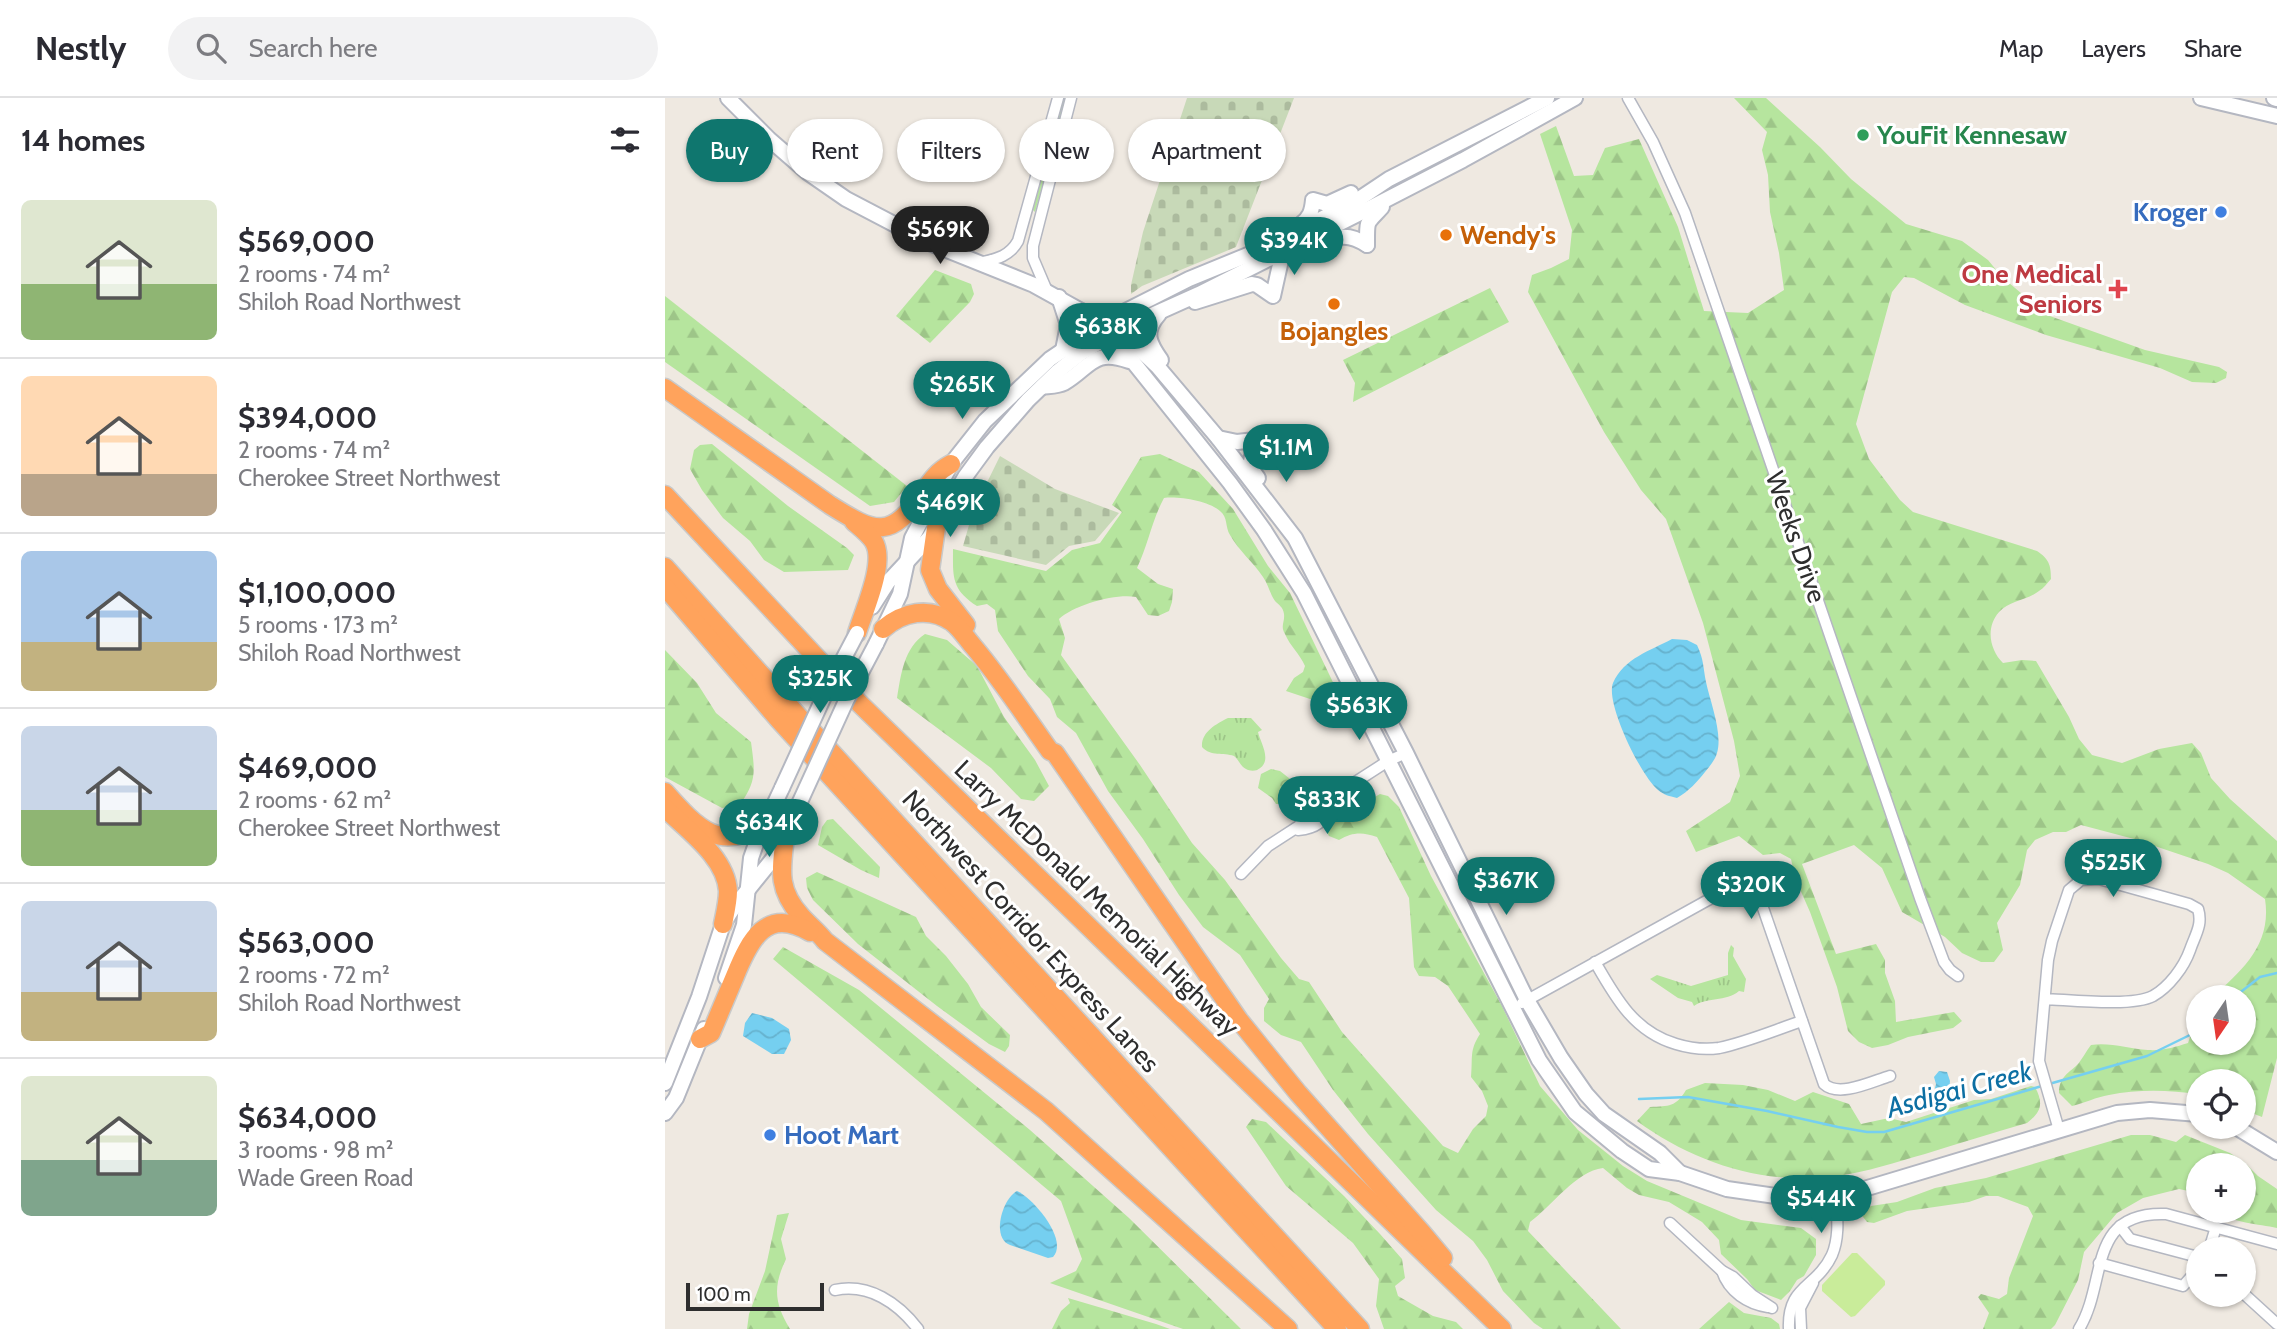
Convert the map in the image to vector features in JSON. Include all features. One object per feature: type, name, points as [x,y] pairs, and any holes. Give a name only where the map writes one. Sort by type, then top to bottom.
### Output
[{"type":"highway","points":[[665,388],[848,516],[875,543],[878,554],[876,574],[857,633]]},
{"type":"highway","points":[[848,516],[878,528],[895,524],[914,506],[940,469],[951,464]]},
{"type":"highway","name":"Larry McDonald Memorial Highway","points":[[665,495],[858,702],[1502,1329]]},
{"type":"highway","points":[[936,528],[930,570],[938,589],[1049,736],[1055,745],[1055,753]]},
{"type":"highway","name":"Northwest Corridor Express Lanes","points":[[665,567],[790,708],[1360,1329]]},
{"type":"highway","points":[[665,587],[779,720],[1338,1329]]},
{"type":"highway","points":[[879,636],[893,620],[919,612],[935,614],[953,622],[986,662],[1050,751],[1055,753],[1247,1029],[1298,1093],[1423,1234],[1473,1301]]},
{"type":"highway","points":[[665,792],[699,827],[715,835],[745,835],[767,819]]},
{"type":"highway","points":[[665,808],[704,846],[723,872],[728,894],[723,924]]},
{"type":"highway","points":[[785,836],[781,873],[785,893],[792,906],[825,941],[1046,1111],[1288,1329]]},
{"type":"highway","points":[[700,1039],[711,1033],[744,954],[760,931],[774,923],[790,923],[825,941]]},
{"type":"main road","points":[[728,98],[807,172],[846,199],[915,236],[1053,294],[1139,347],[1174,386],[1218,438],[1294,538],[1406,753],[1527,1000],[1586,1094],[1604,1114],[1660,1153],[1681,1174]]},
{"type":"main road","points":[[665,1083],[723,924],[772,861],[829,737],[893,612],[900,594],[912,538],[951,464],[1002,402],[1063,350],[1108,329],[1162,311],[1182,301],[1281,247],[1389,180],[1547,98]]},
{"type":"main road","points":[[665,1113],[676,1098],[724,982],[744,925],[751,858],[767,819],[857,633],[883,589],[936,528],[975,462],[999,433],[1057,372],[1108,329],[1189,279],[1338,225],[1574,98]]},
{"type":"main road","points":[[2201,98],[2277,116]]},
{"type":"main road","points":[[1182,301],[1196,302],[1252,284],[1273,296],[1281,247],[1307,220],[1312,212],[1313,200],[1327,204],[1381,177],[1389,180]]},
{"type":"main road","points":[[1281,247],[1303,254],[1341,235],[1358,239],[1367,245],[1367,226],[1371,216],[1381,210],[1385,199]]},
{"type":"main road","points":[[1053,294],[1068,325],[1063,350]]},
{"type":"main road","points":[[1162,311],[1150,327],[1150,342],[1171,374],[1174,386]]},
{"type":"main road","points":[[1108,329],[1264,530],[1314,613],[1539,1060],[1575,1112],[1622,1151],[1649,1169],[1681,1174],[1747,1193],[1798,1198],[1836,1195],[1907,1177],[2102,1117],[2134,1111],[2186,1112]]},
{"type":"main road","points":[[1042,387],[1062,385],[1101,357],[1117,357],[1134,363]]},
{"type":"main road","points":[[1218,438],[1237,442],[1255,440],[1250,467],[1286,514],[1286,527]]},
{"type":"main road","points":[[2256,1138],[2277,1152]]},
{"type":"street","points":[[979,263],[1004,257],[1015,248],[1058,98]]},
{"type":"street","points":[[1053,294],[1033,258],[1033,246],[1071,98]]},
{"type":"street","name":"Weeks Drive","points":[[1628,98],[1653,142],[1685,213],[1920,898],[1944,962],[1958,976]]},
{"type":"street","points":[[1241,874],[1268,846],[1295,830],[1299,820],[1317,805],[1329,804],[1357,781],[1406,753]]},
{"type":"street","points":[[2045,999],[2134,1001],[2152,996],[2163,988],[2187,958],[2200,926],[2198,909],[2189,904],[2099,879],[2081,880],[2069,890],[2052,941],[2045,999],[2039,1061],[2059,1130]]},
{"type":"street","points":[[1512,1008],[1725,892],[1747,890],[1757,897],[1763,908],[1821,1080],[1828,1088],[1842,1090],[1890,1076]]},
{"type":"street","points":[[1595,962],[1617,1000],[1639,1025],[1663,1040],[1683,1046],[1719,1048],[1802,1021]]},
{"type":"street","points":[[1801,1329],[1800,1308],[1815,1279],[1829,1261],[1836,1243],[1836,1195]]},
{"type":"street","points":[[2079,1329],[2087,1312],[2099,1262],[2110,1237],[2131,1218],[2166,1213],[2276,1243]]},
{"type":"street","points":[[1670,1223],[1722,1271],[1772,1308],[1754,1305],[1742,1298],[1722,1271]]},
{"type":"street","points":[[2120,1226],[2130,1239],[2186,1254]]},
{"type":"street","points":[[2213,1237],[2216,1227]]},
{"type":"street","points":[[2099,1262],[2183,1286],[2186,1283]]},
{"type":"street","points":[[1789,1329],[1792,1301],[1815,1279]]},
{"type":"street","points":[[835,1290],[846,1288],[884,1298],[904,1312],[918,1329]]},
{"type":"street","points":[[2256,1305],[2277,1324]]},
{"type":"green space","points":[[1063,98],[1067,98],[1061,119],[1057,119]]},
{"type":"green space","points":[[1187,98],[1294,98],[1286,119],[1180,119]]},
{"type":"green space","points":[[1734,98],[1766,98],[1851,179],[1906,224],[1962,241],[1988,260],[2002,277],[2047,315],[2145,350],[2219,367],[2227,372],[2226,378],[2216,383],[2192,382],[2160,368],[2046,335],[1965,305],[1914,278],[1904,277],[1892,292],[1856,424],[1869,459],[1900,500],[1913,512],[2037,551],[2047,560],[2051,579],[2035,594],[2008,605],[1999,612],[1992,625],[1992,645],[2003,663],[2036,661],[2079,739],[2092,755],[2122,763],[2159,749],[2192,743],[2201,753],[2211,778],[2277,841],[2277,1058],[2262,1117],[2256,1115],[2256,1069],[2186,1069],[2186,1093],[2131,1092],[2104,1096],[2072,1106],[2059,1093],[2062,1080],[2079,1063],[2091,1045],[2105,1044],[2153,1050],[2186,1043],[2186,1055],[2256,1055],[2256,985],[2225,985],[2253,955],[2259,943],[2264,930],[2265,899],[2228,873],[2134,839],[2081,825],[2066,832],[2053,832],[2035,840],[2027,850],[2020,885],[1997,923],[2003,950],[1994,962],[1981,962],[1962,953],[1945,937],[1902,912],[1882,868],[1854,845],[1802,864],[1836,954],[1876,944],[1885,960],[1885,973],[1895,1001],[1896,1022],[1954,1012],[1962,1021],[1953,1028],[1872,1048],[1859,1042],[1848,1031],[1837,987],[1795,878],[1791,859],[1780,853],[1763,855],[1739,836],[1696,852],[1686,831],[1730,802],[1740,776],[1734,741],[1703,623],[1666,519],[1641,490],[1604,432],[1528,292],[1532,275],[1569,259],[1572,230],[1540,134],[1556,126],[1574,176],[1593,175],[1605,148],[1639,139],[1678,227],[1704,311],[1748,313],[1784,290],[1762,150],[1767,132]]},
{"type":"green space","points":[[1040,182],[1043,182],[1035,212],[1033,210]]},
{"type":"green space","points":[[1159,182],[1261,182],[1236,247],[1142,286],[1131,294],[1143,232]]},
{"type":"green space","points":[[935,270],[971,284],[974,294],[970,302],[930,343],[896,316]]},
{"type":"green space","points":[[1490,288],[1509,322],[1353,402],[1355,383],[1343,360]]},
{"type":"green space","points":[[665,296],[907,486],[894,502],[870,506],[665,362]]},
{"type":"green space","points":[[712,444],[788,506],[847,548],[854,555],[848,570],[784,572],[764,560],[750,541],[723,518],[690,469],[694,450],[700,445]]},
{"type":"green space","points":[[1160,454],[1199,472],[1233,509],[1268,566],[1290,593],[1342,701],[1334,707],[1286,691],[1305,666],[1284,631],[1281,606],[1273,598],[1265,580],[1228,532],[1220,511],[1209,504],[1193,500],[1164,498],[1137,568],[1158,584],[1173,589],[1169,611],[1158,616],[1148,615],[1136,597],[1128,596],[1075,609],[1059,619],[1065,638],[1061,655],[1192,843],[1225,880],[1281,958],[1299,979],[1309,982],[1342,1032],[1443,1146],[1458,1153],[1473,1129],[1486,1116],[1488,1106],[1482,1091],[1471,1077],[1473,1050],[1480,1034],[1448,986],[1435,977],[1419,976],[1414,967],[1409,898],[1377,837],[1358,834],[1339,840],[1329,836],[1324,827],[1331,820],[1362,819],[1370,814],[1371,799],[1380,794],[1388,796],[1399,807],[1431,876],[1502,1006],[1540,1086],[1578,1130],[1623,1166],[1647,1181],[1741,1220],[1801,1228],[1816,1239],[1816,1255],[1804,1276],[1797,1280],[1781,1300],[1755,1290],[1721,1254],[1719,1240],[1702,1222],[1669,1202],[1639,1195],[1603,1168],[1583,1175],[1574,1182],[1530,1222],[1528,1231],[1621,1329],[1543,1329],[1503,1291],[1487,1260],[1473,1241],[1436,1210],[1368,1134],[1333,1090],[1301,1042],[1281,1035],[1264,1021],[1264,1008],[1269,999],[1240,955],[1203,927],[1179,895],[1108,791],[1076,733],[1057,717],[1050,699],[1028,676],[998,631],[995,610],[987,604],[977,606],[962,594],[955,582],[953,549],[1046,571],[1072,550],[1100,543],[1122,512],[1112,505],[1141,457]]},
{"type":"green space","points":[[1000,456],[1055,489],[1119,513],[1095,541],[1069,546],[1046,565],[963,546],[973,511]]},
{"type":"green space","points":[[925,634],[947,640],[977,666],[1004,717],[1035,760],[1049,786],[1034,801],[1021,799],[991,768],[897,698],[908,654]]},
{"type":"green space","points":[[665,650],[697,683],[716,713],[751,742],[752,783],[739,806],[722,808],[665,777]]},
{"type":"green space","points":[[1228,718],[1251,718],[1262,730],[1258,732],[1265,762],[1257,770],[1244,768],[1234,756],[1213,753],[1202,747],[1207,733]]},
{"type":"green space","points":[[1271,769],[1280,771],[1294,782],[1293,792],[1282,804],[1276,804],[1258,788],[1261,774]]},
{"type":"green space","points":[[833,819],[880,867],[879,878],[818,845],[822,827],[827,820]]},
{"type":"green space","points":[[817,872],[916,917],[926,936],[968,984],[981,1007],[1010,1035],[1009,1046],[1005,1052],[989,1044],[937,1006],[858,944],[813,900],[806,878]]},
{"type":"green space","points":[[1731,945],[1734,948],[1733,956],[1746,979],[1744,992],[1739,991],[1728,997],[1704,1001],[1694,1006],[1692,1002],[1678,998],[1650,979],[1657,975],[1691,986],[1728,975],[1728,953]]},
{"type":"green space","points":[[783,947],[859,990],[1030,1130],[1129,1218],[1241,1329],[1183,1329],[1050,1283],[1076,1271],[1082,1259],[1061,1201],[773,959]]},
{"type":"green space","points":[[1705,1083],[1743,1085],[1768,1090],[1795,1101],[1813,1092],[1849,1104],[1861,1124],[1889,1118],[1906,1122],[1974,1100],[1991,1099],[2031,1086],[2035,1087],[2040,1098],[2040,1107],[2027,1123],[1925,1154],[1837,1176],[1783,1178],[1731,1168],[1706,1159],[1682,1149],[1637,1121],[1650,1107],[1671,1104],[1679,1100],[1686,1090]]},
{"type":"green space","points":[[1252,1119],[1266,1122],[1344,1196],[1402,1259],[1405,1278],[1395,1286],[1398,1296],[1433,1316],[1456,1322],[1463,1329],[1384,1329],[1376,1306],[1379,1279],[1353,1243],[1286,1186],[1246,1127]]},
{"type":"green space","points":[[2131,1135],[2150,1135],[2176,1142],[2185,1135],[2186,1139],[2195,1139],[2230,1153],[2186,1153],[2186,1190],[2179,1189],[2143,1198],[2117,1213],[2084,1252],[2078,1280],[2051,1329],[1983,1329],[1989,1313],[1978,1297],[1981,1294],[1999,1299],[2007,1294],[2009,1278],[2033,1216],[2028,1207],[1998,1196],[1986,1196],[1969,1202],[1907,1211],[1874,1223],[1867,1222],[1859,1212],[1871,1206],[1897,1202],[1935,1188],[1986,1178]]},
{"type":"green space","points":[[2256,1174],[2277,1189],[2277,1228],[2248,1223],[2256,1223]]},
{"type":"green space","points":[[789,1213],[781,1239],[786,1259],[777,1294],[778,1303],[790,1329],[747,1329],[749,1314],[765,1271],[777,1215]]},
{"type":"green space","points":[[1852,1253],[1857,1253],[1885,1281],[1885,1285],[1851,1317],[1822,1291],[1822,1285]]},
{"type":"green space","points":[[1068,1298],[1170,1329],[1052,1329],[1061,1311],[1070,1303]]},
{"type":"green space","points":[[1729,1302],[1744,1313],[1771,1318],[1779,1324],[1780,1329],[1699,1329]]},
{"type":"water","points":[[1672,639],[1687,640],[1697,645],[1718,737],[1717,753],[1712,763],[1693,786],[1677,798],[1658,790],[1643,770],[1619,722],[1612,693],[1613,683],[1624,667],[1638,656]]},
{"type":"water","points":[[752,1013],[772,1018],[789,1029],[791,1040],[784,1054],[772,1054],[743,1036],[745,1023]]},
{"type":"water","points":[[1939,1071],[1947,1072],[1950,1081],[1949,1091],[1944,1095],[1937,1093],[1935,1088],[1934,1077]]},
{"type":"water","points":[[1017,1191],[1040,1210],[1053,1230],[1057,1250],[1053,1257],[1048,1258],[1004,1241],[1000,1227],[1003,1210]]},
{"type":"waterway","name":"Asdigai Creek","points":[[2250,985],[2260,977],[2277,973]]},
{"type":"waterway","name":"Asdigai Creek","points":[[2049,1084],[2147,1056],[2186,1037]]},
{"type":"waterway","name":"Asdigai Creek","points":[[1639,1099],[1688,1097],[1838,1127],[1884,1132],[2042,1086]]},
{"type":"place","name":"YouFit Kennesaw","points":[[1863,135]]},
{"type":"place","name":"Kroger","points":[[2221,212]]},
{"type":"place","name":"Wendy's","points":[[1446,235]]},
{"type":"place","name":"One Medical Seniors","points":[[2118,289]]},
{"type":"place","name":"Bojangles","points":[[1334,304]]},
{"type":"place","name":"Hoot Mart","points":[[770,1135]]}]
